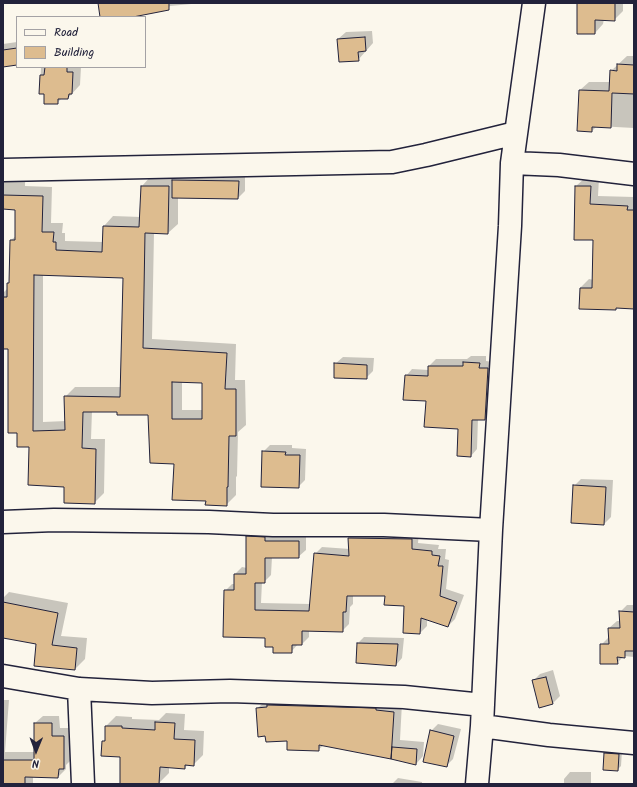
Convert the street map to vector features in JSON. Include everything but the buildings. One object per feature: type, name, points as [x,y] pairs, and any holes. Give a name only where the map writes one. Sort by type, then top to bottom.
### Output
[{"type":"street","points":[[477,784],[482,726],[491,530],[510,226],[512,163],[534,3]]},
{"type":"street","points":[[3,170],[392,162],[516,134]]},
{"type":"street","points":[[512,163],[559,165],[634,174]]},
{"type":"street","points":[[3,522],[54,520],[210,522],[384,525],[491,530]]},
{"type":"street","points":[[3,676],[79,689],[152,693],[230,691],[404,697],[482,705]]},
{"type":"street","points":[[79,689],[83,784]]},
{"type":"street","points":[[482,726],[549,735],[634,743]]}]
